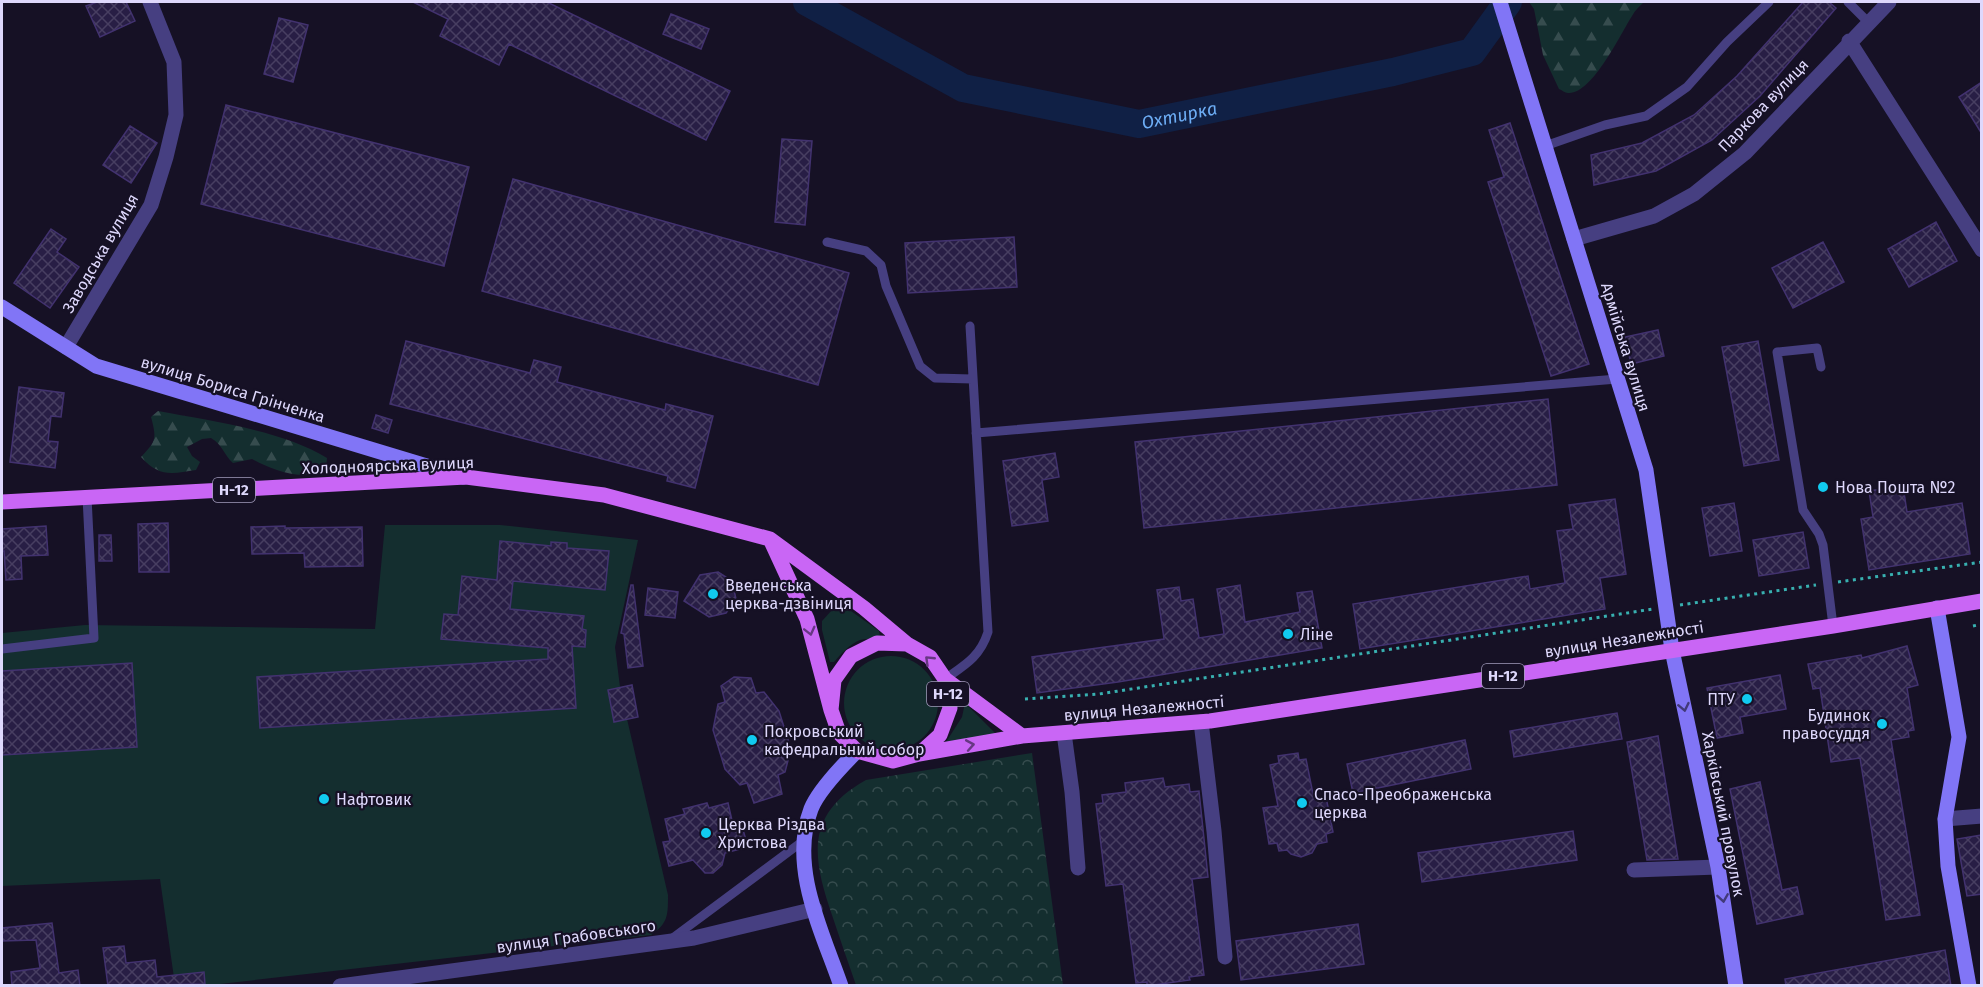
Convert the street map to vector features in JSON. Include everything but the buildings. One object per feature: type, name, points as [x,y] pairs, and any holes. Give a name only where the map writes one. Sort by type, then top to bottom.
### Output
[{"type":"main road","name":"Холодноярська вулиця","points":[[2,502],[466,477],[604,495],[770,539]]},
{"type":"main road","name":"Н-12","points":[[770,539],[864,608],[907,644],[930,657],[945,679],[1022,736]]},
{"type":"main road","points":[[770,539],[807,619],[839,733],[857,751]]},
{"type":"main road","name":"вулиця Незалежності","points":[[1022,736],[1201,722],[1833,626],[1982,601]]},
{"type":"main road","points":[[831,710],[834,680],[851,656],[877,643],[907,644]]},
{"type":"main road","name":"Н-12","points":[[919,754],[940,735],[950,708],[945,679]]},
{"type":"main road","name":"Н-12","points":[[857,751],[893,762],[919,754],[1022,736]]},
{"type":"street","name":"Заводська вулиця","points":[[66,347],[151,205],[166,158],[176,115],[174,62],[150,2]]},
{"type":"street","name":"Армійська вулиця","points":[[1500,2],[1646,470],[1672,650]]},
{"type":"street","name":"Паркова вулиця","points":[[1574,239],[1654,216],[1694,194],[1745,153],[1849,41],[1889,2]]},
{"type":"street","points":[[1849,41],[1982,250]]},
{"type":"street","name":"вулиця Бориса Грінченка","points":[[2,308],[96,366],[466,477]]},
{"type":"street","points":[[1937,608],[1959,737],[1945,819],[1948,866],[1969,986]]},
{"type":"street","name":"Харківський провулок","points":[[1672,650],[1718,867],[1736,986]]},
{"type":"street","points":[[1201,722],[1214,831],[1225,957]]},
{"type":"street","points":[[1064,733],[1072,792],[1077,868]]},
{"type":"street","points":[[841,986],[806,882],[803,841],[812,807],[838,770],[857,751]]},
{"type":"street","points":[[1945,819],[1982,816]]},
{"type":"street","points":[[1634,870],[1718,867]]},
{"type":"street","name":"вулиця Грабовського","points":[[340,986],[398,982],[694,939],[815,909]]},
{"type":"lane","points":[[1545,146],[1605,125],[1646,116],[1687,87],[1727,42],[1769,2]]},
{"type":"lane","points":[[1848,2],[1868,22]]},
{"type":"lane","points":[[827,242],[866,251],[881,265],[886,286],[920,366],[935,378],[972,379]]},
{"type":"lane","points":[[945,679],[976,657],[988,632],[970,326]]},
{"type":"lane","points":[[1821,367],[1817,348],[1777,352],[1803,510],[1819,534],[1822,545],[1833,626]]},
{"type":"lane","points":[[976,433],[1617,380]]},
{"type":"lane","points":[[2,649],[94,638],[87,497]]},
{"type":"lane","points":[[667,942],[803,841]]},
{"type":"path","points":[[1025,699],[1099,694],[1666,607]]},
{"type":"path","points":[[1973,626],[1982,624]]},
{"type":"green space","points":[[1529,2],[1644,2],[1633,14],[1596,74],[1577,91],[1566,93],[1559,89],[1543,55],[1534,9]]},
{"type":"green space","points":[[158,411],[245,428],[289,440],[327,458],[326,467],[318,472],[300,475],[279,471],[252,459],[233,463],[211,438],[202,439],[187,447],[192,456],[200,462],[196,470],[172,473],[160,471],[141,457],[154,439],[151,417]]},
{"type":"green space","name":"Нафтовик","points":[[385,525],[500,525],[638,540],[615,647],[620,687],[632,685],[638,717],[627,719],[668,895],[666,918],[657,931],[651,935],[211,985],[175,985],[160,879],[2,886],[2,633],[85,625],[375,629]]},
{"type":"green space","points":[[841,608],[851,611],[879,631],[880,636],[856,642],[834,662],[830,662],[822,621],[832,610]]},
{"type":"green space","points":[[882,656],[900,656],[925,669],[935,685],[938,703],[935,721],[925,737],[900,750],[882,750],[857,737],[844,712],[844,694],[857,669]]},
{"type":"green space","points":[[965,703],[997,735],[946,742],[962,717]]},
{"type":"green space","points":[[1032,753],[1063,985],[856,985],[820,874],[819,838],[823,822],[832,807],[846,793],[866,780]]},
{"type":"waterway","name":"Охтирка","points":[[807,2],[963,88],[1139,124],[1393,72],[1472,52],[1508,2]]},
{"type":"place","name":"Нова Пошта №2","points":[[1823,487]]},
{"type":"place","name":"Введенська церква-дзвіниця","points":[[713,594]]},
{"type":"place","name":"Ліне","points":[[1288,634]]},
{"type":"place","name":"ПТУ","points":[[1747,699]]},
{"type":"place","name":"Будинок правосуддя","points":[[1882,724]]},
{"type":"place","name":"Покровський кафедральний собор","points":[[752,740]]},
{"type":"place","name":"Нафтовик","points":[[324,799]]},
{"type":"place","name":"Спасо-Преображенська церква","points":[[1302,803]]},
{"type":"place","name":"Церква Різдва Христова","points":[[706,833]]}]
